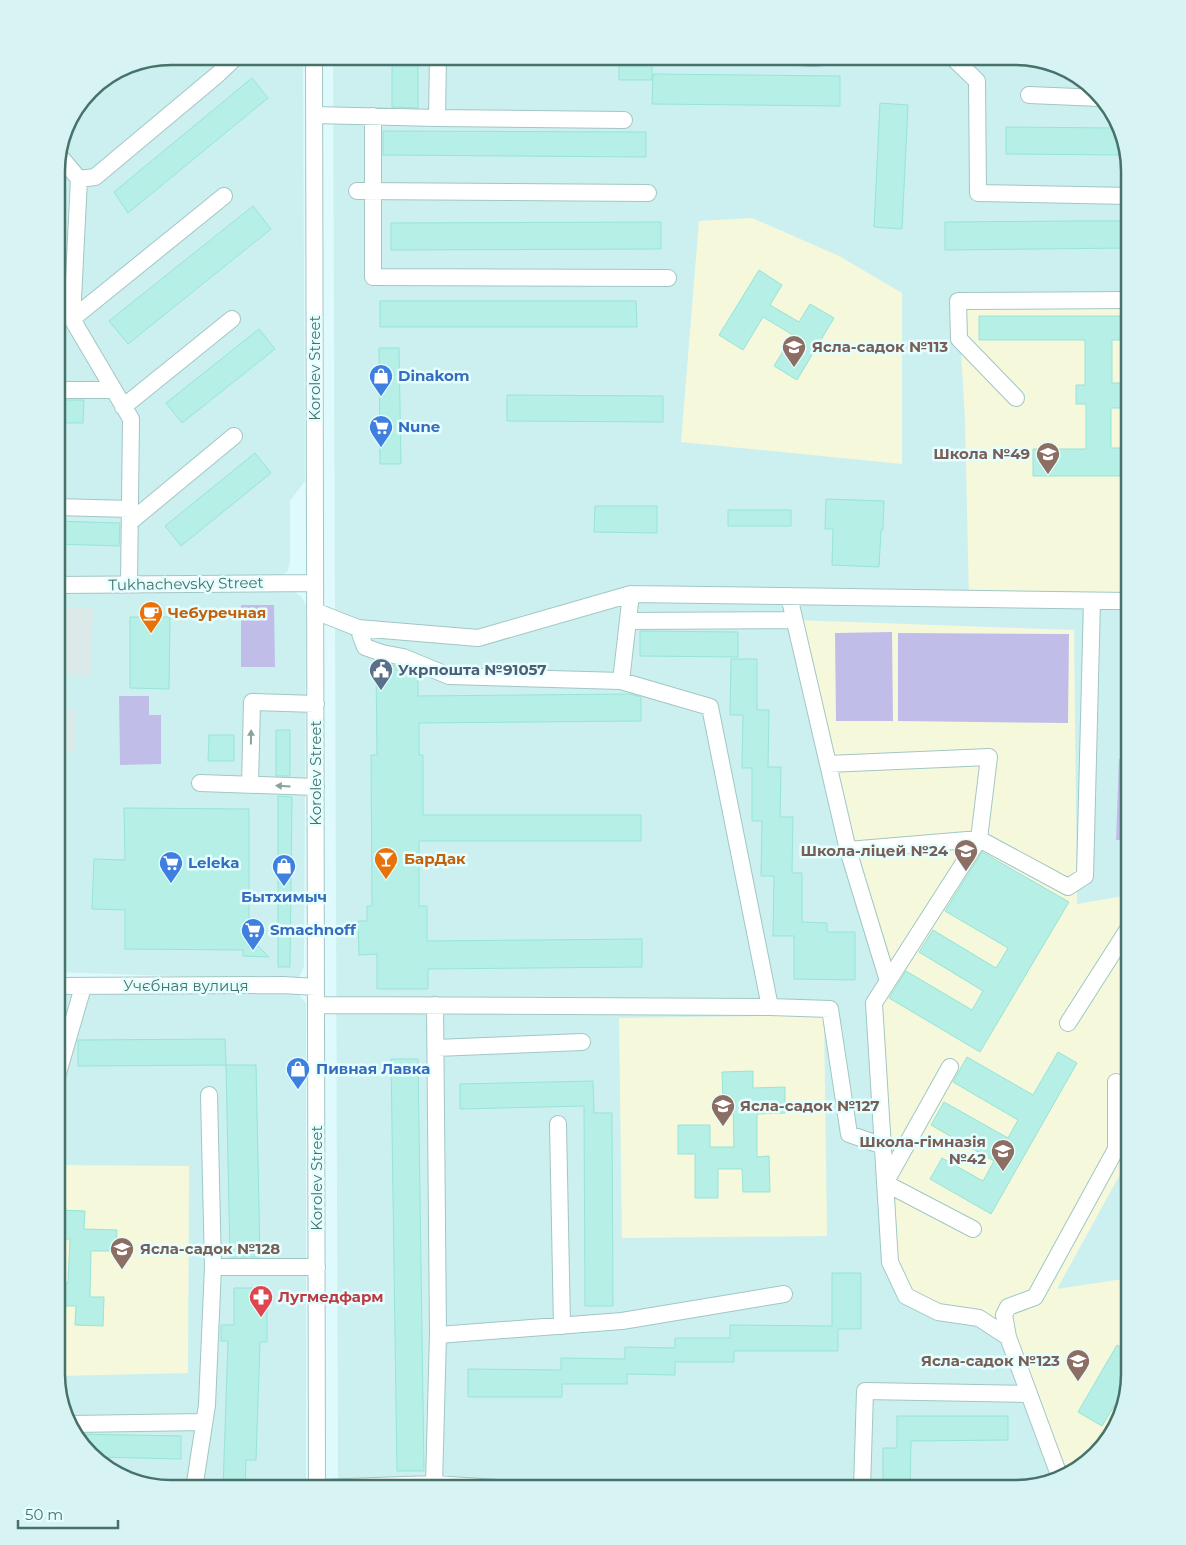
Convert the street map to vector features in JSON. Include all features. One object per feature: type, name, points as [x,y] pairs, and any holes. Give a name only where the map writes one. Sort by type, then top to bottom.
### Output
[{"type":"street","points":[[218,65],[218,75]]},
{"type":"street","points":[[79,179],[95,177],[228,65]]},
{"type":"street","name":"Korolev Street","points":[[314,65],[317,1480]]},
{"type":"street","points":[[437,118],[438,65]]},
{"type":"street","points":[[960,65],[977,81],[978,192],[1121,196]]},
{"type":"street","points":[[1030,95],[1092,98]]},
{"type":"street","points":[[314,115],[624,120]]},
{"type":"street","points":[[373,116],[373,277],[668,278]]},
{"type":"street","points":[[65,162],[79,179],[72,320],[131,419],[129,584]]},
{"type":"street","points":[[356,192],[648,193]]},
{"type":"street","points":[[72,320],[224,196]]},
{"type":"street","points":[[1016,398],[959,339],[958,301],[1121,300]]},
{"type":"street","points":[[123,407],[232,320]]},
{"type":"street","points":[[65,390],[113,390]]},
{"type":"street","points":[[65,508],[130,516],[234,436]]},
{"type":"street","name":"Tukhachevsky Street","points":[[65,585],[315,583]]},
{"type":"street","points":[[315,612],[358,628],[478,638],[631,594],[1121,602]]},
{"type":"street","points":[[621,681],[631,594]]},
{"type":"street","points":[[789,596],[848,850],[888,981]]},
{"type":"street","points":[[848,850],[979,839],[1068,887],[1085,876],[1092,601]]},
{"type":"street","points":[[628,621],[794,620]]},
{"type":"street","points":[[358,628],[365,647],[382,653],[403,656],[449,676],[621,681],[710,707],[770,1007]]},
{"type":"street","points":[[250,785],[252,702],[316,704]]},
{"type":"street","points":[[828,764],[989,757],[979,839],[874,1003],[890,1262],[906,1296],[938,1312],[979,1318],[1008,1337]]},
{"type":"street","points":[[200,783],[316,787]]},
{"type":"street","points":[[1068,1023],[1121,940]]},
{"type":"street","name":"Учєбная вулиця","points":[[65,986],[316,987]]},
{"type":"street","points":[[65,1049],[83,987]]},
{"type":"street","points":[[316,1004],[830,1009],[849,1134],[883,1146]]},
{"type":"street","points":[[434,1480],[438,1335],[435,1005]]},
{"type":"street","points":[[436,1048],[582,1042]]},
{"type":"street","points":[[885,1183],[950,1067]]},
{"type":"street","points":[[1116,1082],[1121,1130]]},
{"type":"street","points":[[195,1480],[207,1405],[213,1267],[209,1095]]},
{"type":"street","points":[[558,1124],[562,1326]]},
{"type":"street","points":[[1058,1471],[1008,1337],[1004,1315],[1008,1307],[1035,1297],[1121,1152]]},
{"type":"street","points":[[885,1183],[974,1229]]},
{"type":"street","points":[[213,1267],[317,1267]]},
{"type":"street","points":[[438,1335],[622,1321],[784,1294]]},
{"type":"street","points":[[862,1480],[865,1391],[1029,1394]]},
{"type":"street","points":[[78,1424],[204,1422]]},
{"type":"shaded area","points":[[164,65],[303,65],[305,481],[290,501],[290,563],[287,572],[277,577],[65,578],[65,164],[67,150],[79,118],[96,96],[118,79],[150,67]]},
{"type":"shaded area","points":[[333,65],[1022,65],[1043,69],[1068,79],[1095,101],[1107,118],[1117,143],[1121,171],[1121,1374],[1117,1402],[1110,1421],[1095,1444],[1074,1462],[1049,1474],[1029,1479],[338,1480]]},
{"type":"shaded area","name":"Ясла-садок №113","points":[[752,218],[839,256],[902,293],[902,464],[681,442],[699,221]]},
{"type":"shaded area","name":"Школа №49","points":[[1121,300],[1121,601],[969,598],[965,419],[958,301]]},
{"type":"shaded area","points":[[291,590],[301,596],[306,605],[304,967],[299,977],[288,980],[65,972],[65,591]]},
{"type":"shaded area","points":[[241,605],[274,605],[275,667],[241,667]]},
{"type":"shaded area","points":[[65,607],[93,608],[91,675],[65,674]]},
{"type":"shaded area","points":[[794,620],[1074,630],[1077,904],[1121,897],[1121,1173],[1057,1289],[1121,1279],[1121,1374],[1117,1402],[1103,1433],[1085,1454],[1066,1467],[1008,1337],[906,1296],[890,1262],[874,1003],[888,981]]},
{"type":"shaded area","points":[[892,632],[893,721],[836,721],[835,633]]},
{"type":"shaded area","points":[[898,633],[1069,634],[1068,723],[898,721]]},
{"type":"shaded area","points":[[119,696],[149,696],[149,715],[161,715],[161,764],[120,765]]},
{"type":"shaded area","points":[[65,710],[76,710],[76,751],[65,751]]},
{"type":"shaded area","points":[[1119,759],[1121,759],[1121,840],[1116,840]]},
{"type":"shaded area","points":[[291,990],[306,1003],[306,1480],[171,1480],[143,1476],[118,1466],[101,1454],[91,1444],[76,1421],[67,1395],[65,1374],[65,991]]},
{"type":"shaded area","name":"Ясла-садок №127","points":[[824,1015],[827,1236],[622,1238],[619,1018]]},
{"type":"shaded area","name":"Ясла-садок №128","points":[[65,1165],[189,1166],[188,1373],[65,1376]]},
{"type":"building","points":[[392,65],[418,65],[418,108],[392,107]]},
{"type":"building","points":[[619,65],[652,65],[652,80],[619,80]]},
{"type":"building","points":[[653,74],[840,76],[840,106],[652,104]]},
{"type":"building","points":[[252,78],[268,98],[128,213],[114,192]]},
{"type":"building","points":[[880,103],[908,105],[902,229],[874,227]]},
{"type":"building","points":[[1006,127],[1112,128],[1120,155],[1006,154]]},
{"type":"building","points":[[383,131],[646,132],[646,157],[383,155]]},
{"type":"building","points":[[253,206],[271,229],[128,344],[109,321]]},
{"type":"building","points":[[1121,221],[1121,248],[945,250],[945,222]]},
{"type":"building","points":[[661,222],[661,249],[391,250],[391,223]]},
{"type":"building","points":[[759,270],[782,285],[770,305],[799,322],[810,304],[834,318],[797,380],[774,366],[793,335],[763,317],[743,350],[719,335]]},
{"type":"building","points":[[380,301],[636,301],[637,327],[380,327]]},
{"type":"building","points":[[979,316],[1121,316],[1121,340],[1112,340],[1112,383],[1121,383],[1121,408],[1111,408],[1111,448],[1121,448],[1121,476],[1033,476],[1033,449],[1086,449],[1086,404],[1076,404],[1076,385],[1085,385],[1085,340],[979,340]]},
{"type":"building","points":[[259,329],[275,349],[182,423],[166,403]]},
{"type":"building","points":[[379,348],[399,348],[401,464],[380,464]]},
{"type":"building","points":[[507,395],[663,396],[663,422],[507,421]]},
{"type":"building","points":[[65,400],[84,400],[83,423],[65,423]]},
{"type":"building","points":[[255,453],[271,473],[181,546],[165,526]]},
{"type":"building","points":[[826,499],[884,501],[879,567],[832,565],[833,529],[825,529]]},
{"type":"building","points":[[595,506],[657,506],[657,533],[594,532]]},
{"type":"building","points":[[728,510],[791,510],[791,526],[728,526]]},
{"type":"building","points":[[65,521],[120,523],[119,546],[65,544]]},
{"type":"building","points":[[130,617],[170,617],[169,689],[130,688]]},
{"type":"building","points":[[640,631],[738,632],[738,657],[640,656]]},
{"type":"building","points":[[731,659],[757,659],[757,710],[769,710],[768,767],[781,767],[780,817],[793,817],[792,873],[802,873],[802,922],[827,923],[827,932],[855,932],[855,980],[794,979],[794,936],[773,936],[774,876],[761,876],[762,821],[752,821],[752,768],[742,768],[743,715],[730,715]]},
{"type":"building","points":[[376,662],[396,666],[396,670],[408,670],[418,674],[418,696],[630,694],[641,697],[641,721],[419,723],[419,755],[423,755],[423,815],[641,815],[641,841],[419,841],[419,906],[427,906],[427,941],[642,939],[642,967],[428,969],[428,989],[377,989],[377,954],[359,955],[358,921],[367,921],[367,906],[372,906],[371,755],[377,755]]},
{"type":"building","points":[[276,730],[290,730],[290,776],[276,776]]},
{"type":"building","points":[[209,735],[234,735],[234,761],[208,761]]},
{"type":"building","points":[[278,796],[292,797],[290,967],[278,967]]},
{"type":"building","name":"Leleka","points":[[124,808],[249,809],[249,946],[258,946],[269,957],[243,956],[243,950],[125,949],[125,910],[92,909],[94,859],[125,860]]},
{"type":"building","points":[[982,852],[1069,902],[980,1052],[889,998],[906,971],[972,1010],[983,991],[919,952],[933,930],[996,968],[1008,948],[945,911]]},
{"type":"building","points":[[225,1039],[226,1065],[78,1066],[78,1040]]},
{"type":"building","points":[[1058,1052],[1077,1063],[991,1214],[930,1179],[942,1158],[983,1181],[994,1161],[931,1125],[944,1102],[1008,1138],[1018,1120],[953,1082],[967,1057],[1033,1095]]},
{"type":"building","points":[[391,1059],[418,1059],[424,1471],[397,1471]]},
{"type":"building","points":[[226,1065],[256,1065],[260,1257],[230,1257]]},
{"type":"building","points":[[753,1071],[753,1088],[785,1087],[785,1113],[757,1114],[757,1157],[769,1156],[770,1192],[743,1192],[742,1169],[718,1169],[718,1198],[695,1198],[695,1154],[678,1154],[678,1125],[710,1125],[710,1147],[734,1147],[733,1103],[723,1103],[722,1072]]},
{"type":"building","points":[[593,1081],[594,1113],[612,1113],[613,1306],[585,1306],[584,1106],[460,1109],[460,1084]]},
{"type":"building","points":[[65,1210],[85,1211],[84,1229],[117,1230],[116,1251],[91,1251],[90,1297],[104,1297],[103,1326],[75,1325],[76,1306],[65,1306],[65,1283],[68,1283],[70,1239],[65,1239]]},
{"type":"building","points":[[832,1273],[861,1273],[861,1329],[838,1329],[838,1351],[734,1351],[734,1362],[675,1362],[675,1375],[627,1374],[627,1384],[562,1384],[562,1397],[468,1397],[468,1369],[561,1370],[561,1358],[625,1359],[625,1347],[675,1348],[675,1338],[730,1338],[730,1325],[832,1326]]},
{"type":"building","points":[[234,1288],[267,1288],[267,1342],[260,1342],[256,1460],[246,1460],[245,1480],[223,1480],[228,1341],[221,1341],[221,1325],[234,1325]]},
{"type":"building","points":[[1117,1345],[1121,1347],[1121,1374],[1117,1401],[1102,1426],[1078,1412]]},
{"type":"building","points":[[897,1416],[1008,1416],[1008,1440],[911,1441],[910,1480],[883,1480],[883,1448],[897,1448]]},
{"type":"building","points":[[84,1434],[181,1436],[181,1459],[105,1457]]},
{"type":"place","name":"Ясла-садок №113","points":[[794,368]]},
{"type":"place","name":"Dinakom","points":[[381,397]]},
{"type":"place","name":"Nune","points":[[381,448]]},
{"type":"place","name":"Школа №49","points":[[1048,475]]},
{"type":"place","name":"Чебуречная","points":[[151,634]]},
{"type":"place","name":"Укрпошта №91057","points":[[381,691]]},
{"type":"place","name":"Школа-ліцей №24","points":[[966,872]]},
{"type":"place","name":"БарДак","points":[[386,880]]},
{"type":"place","name":"Leleka","points":[[171,884]]},
{"type":"place","name":"Бытхимыч","points":[[284,887]]},
{"type":"place","name":"Smachnoff","points":[[253,951]]},
{"type":"place","name":"Пивная Лавка","points":[[298,1090]]},
{"type":"place","name":"Ясла-садок №127","points":[[723,1127]]},
{"type":"place","name":"Школа-гімназія №42","points":[[1003,1172]]},
{"type":"place","name":"Ясла-садок №128","points":[[122,1270]]},
{"type":"place","name":"Лугмедфарм","points":[[261,1318]]},
{"type":"place","name":"Ясла-садок №123","points":[[1078,1382]]}]
